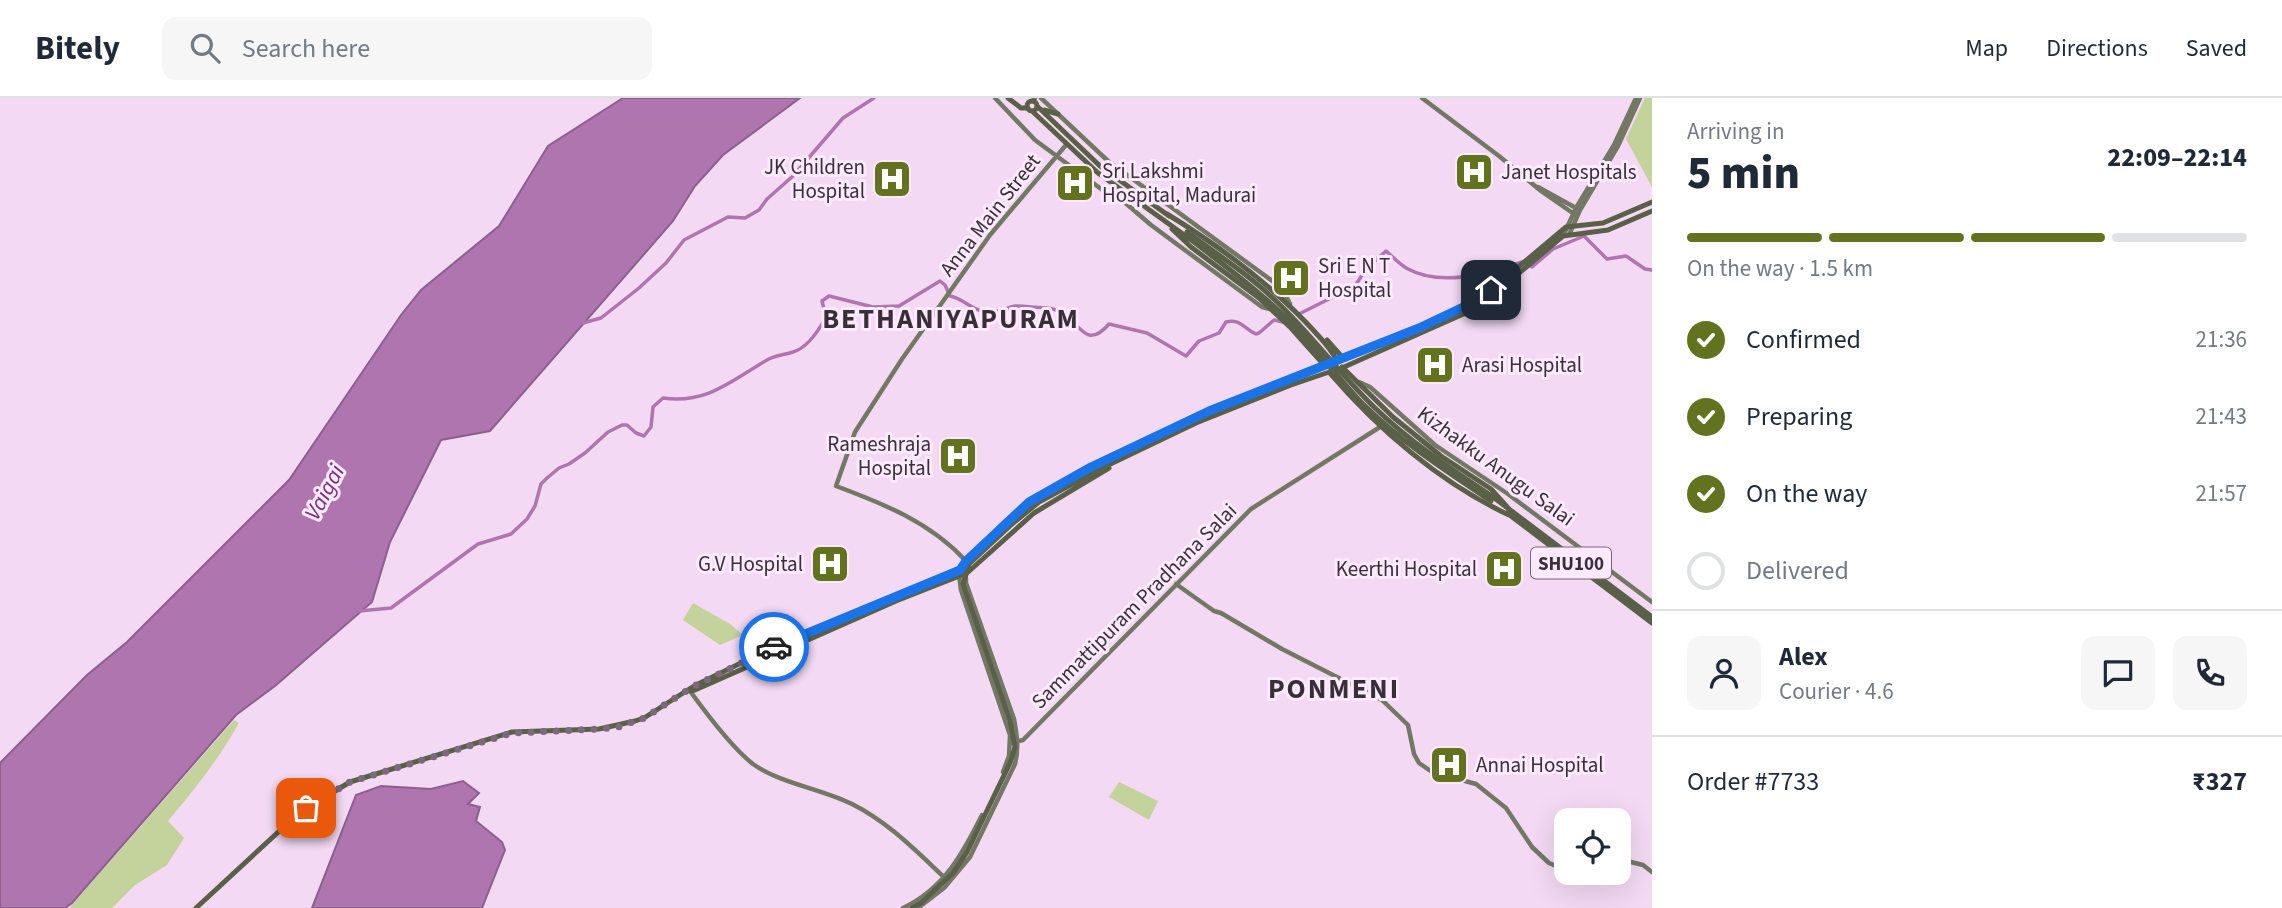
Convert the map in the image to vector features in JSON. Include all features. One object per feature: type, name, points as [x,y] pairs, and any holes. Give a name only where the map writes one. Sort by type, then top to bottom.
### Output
[{"type":"main road","points":[[1008,98],[1021,108],[1034,103],[1058,114]]},
{"type":"main road","name":"SHU100","points":[[1021,98],[1034,103],[1100,166],[1167,214],[1274,299],[1359,391],[1424,450],[1652,623]]},
{"type":"main road","name":"SHU100","points":[[1034,103],[1066,145],[1098,173],[1229,269],[1278,310],[1363,404],[1410,446],[1492,499]]},
{"type":"main road","points":[[1331,369],[1354,363],[1468,312],[1493,295],[1574,218],[1584,226],[1612,220],[1651,206]]},
{"type":"main road","points":[[912,908],[920,905],[953,873],[967,852],[1010,763],[1015,747],[1010,721],[963,584],[969,564],[1039,502],[1117,459],[1209,411],[1419,328],[1478,300],[1566,235],[1615,228],[1651,206]]},
{"type":"main road","points":[[1167,214],[1224,252],[1292,307],[1341,359]]},
{"type":"main road","points":[[1612,220],[1615,228]]},
{"type":"main road","points":[[1172,229],[1280,317],[1324,366],[1331,369],[1380,427],[1489,506],[1509,512]]},
{"type":"main road","points":[[1314,370],[1315,355]]},
{"type":"main road","points":[[960,572],[966,561],[1029,502],[1091,467],[1117,459],[1196,423],[1318,376],[1341,359]]},
{"type":"main road","points":[[1353,378],[1354,363]]},
{"type":"main road","points":[[1344,367],[1393,417],[1441,456],[1491,489],[1509,512]]},
{"type":"main road","points":[[1318,376],[1330,377],[1346,395],[1352,397]]},
{"type":"main road","points":[[196,908],[300,812],[350,782],[516,732],[618,727],[644,718],[694,686],[778,645],[960,572],[967,573],[1034,513],[1117,459]]},
{"type":"main road","name":"SHU100","points":[[1509,512],[1652,617]]},
{"type":"street","points":[[995,98],[1035,140],[1112,197],[1123,201],[1151,225],[1262,307],[1271,310]]},
{"type":"street","points":[[1422,98],[1537,187],[1567,206],[1574,218]]},
{"type":"street","points":[[1566,235],[1583,196],[1638,98]]},
{"type":"street","points":[[1574,218],[1618,146],[1638,98]]},
{"type":"street","points":[[1034,103],[1058,114],[1108,161],[1283,288],[1292,307]]},
{"type":"street","name":"Anna Main Street","points":[[966,561],[930,529],[903,513],[836,486],[855,432],[918,335],[996,228],[1066,145]]},
{"type":"street","points":[[1567,206],[1583,196]]},
{"type":"street","points":[[1567,206],[1574,218]]},
{"type":"street","name":"Kizhakku Anugu Salai","points":[[1353,378],[1370,387],[1435,445],[1508,494],[1652,602]]},
{"type":"street","name":"Sammattipuram Pradhana Salai","points":[[1019,742],[1251,509],[1380,427]]},
{"type":"street","points":[[903,908],[934,886],[961,857],[1009,756],[1011,743],[1006,723],[961,590],[960,572]]},
{"type":"street","points":[[920,905],[939,892],[970,857],[1015,764],[1019,742],[1014,719],[966,583],[967,573]]},
{"type":"street","points":[[1176,584],[1214,611],[1382,700],[1408,725],[1414,754],[1419,763],[1432,772],[1476,784],[1506,808],[1520,832],[1554,865]]},
{"type":"street","points":[[690,691],[710,718],[750,762],[762,770],[864,810],[902,838],[944,877]]},
{"type":"street","points":[[1011,743],[1019,742]]},
{"type":"street","points":[[1631,862],[1643,865],[1652,872]]},
{"type":"street","points":[[934,886],[939,892]]},
{"type":"green space","points":[[1645,98],[1652,98],[1652,187],[1626,139]]},
{"type":"green space","points":[[693,603],[730,624],[743,635],[720,645],[683,620]]},
{"type":"green space","points":[[234,720],[239,723],[223,749],[168,821],[184,838],[167,865],[135,885],[112,908],[69,908]]},
{"type":"green space","points":[[1119,782],[1158,801],[1149,820],[1109,797]]},
{"type":"water","name":"Vaigai","points":[[623,98],[800,98],[723,155],[695,186],[673,221],[490,431],[441,440],[390,542],[372,602],[275,686],[236,715],[72,903],[65,908],[0,908],[0,763],[87,675],[127,642],[289,480],[401,315],[421,290],[499,226],[548,146]]},
{"type":"water","points":[[463,781],[479,793],[468,804],[480,807],[476,821],[502,842],[505,850],[482,908],[312,908],[356,795],[381,786],[431,789]]},
{"type":"waterway","points":[[583,323],[601,318],[639,288],[666,263],[684,240],[728,217],[745,218],[759,210],[767,199],[793,176],[843,118],[874,98]]},
{"type":"waterway","points":[[1299,314],[1355,286],[1366,269],[1386,251],[1405,267],[1421,274],[1465,277],[1522,262],[1532,267],[1553,249],[1584,236],[1607,259],[1626,256],[1645,269],[1652,270]]},
{"type":"waterway","points":[[359,611],[391,608],[478,544],[511,534],[527,519],[535,506],[541,484],[547,478],[585,453],[608,432],[622,425],[627,425],[644,436],[651,427],[653,407],[663,398],[693,398],[706,394],[730,383],[770,358],[803,347],[826,317],[822,301],[829,296],[873,307],[899,306],[940,281],[950,296],[978,310],[996,312],[1015,306],[1053,309],[1062,313],[1087,334],[1100,332],[1109,324],[1147,333],[1186,356],[1199,341],[1219,333],[1226,322],[1238,323],[1256,334],[1274,320],[1283,322]]},
{"type":"way so far","points":[[306,808],[350,782],[512,733],[618,727],[644,718],[694,686],[774,647]]},
{"type":"place","name":"Janet Hospitals","points":[[1474,172]]},
{"type":"place","name":"JK Children Hospital","points":[[892,179]]},
{"type":"place","name":"Sri Lakshmi Hospital, Madurai","points":[[1075,183]]},
{"type":"place","name":"Sri E N T Hospital","points":[[1291,278]]},
{"type":"place","name":"Arasi Hospital","points":[[1435,365]]},
{"type":"place","name":"Rameshraja Hospital","points":[[958,456]]},
{"type":"place","name":"G.V Hospital","points":[[830,564]]},
{"type":"place","name":"Keerthi Hospital","points":[[1504,569]]},
{"type":"place","name":"Annai Hospital","points":[[1449,765]]},
{"type":"district","name":"BETHANIYAPURAM","points":[[951,318]]},
{"type":"district","name":"PONMENI","points":[[1334,688]]},
{"type":"route","points":[[774,647],[960,570],[966,561],[1029,502],[1091,467],[1209,411],[1419,328],[1478,300],[1491,290]]}]
